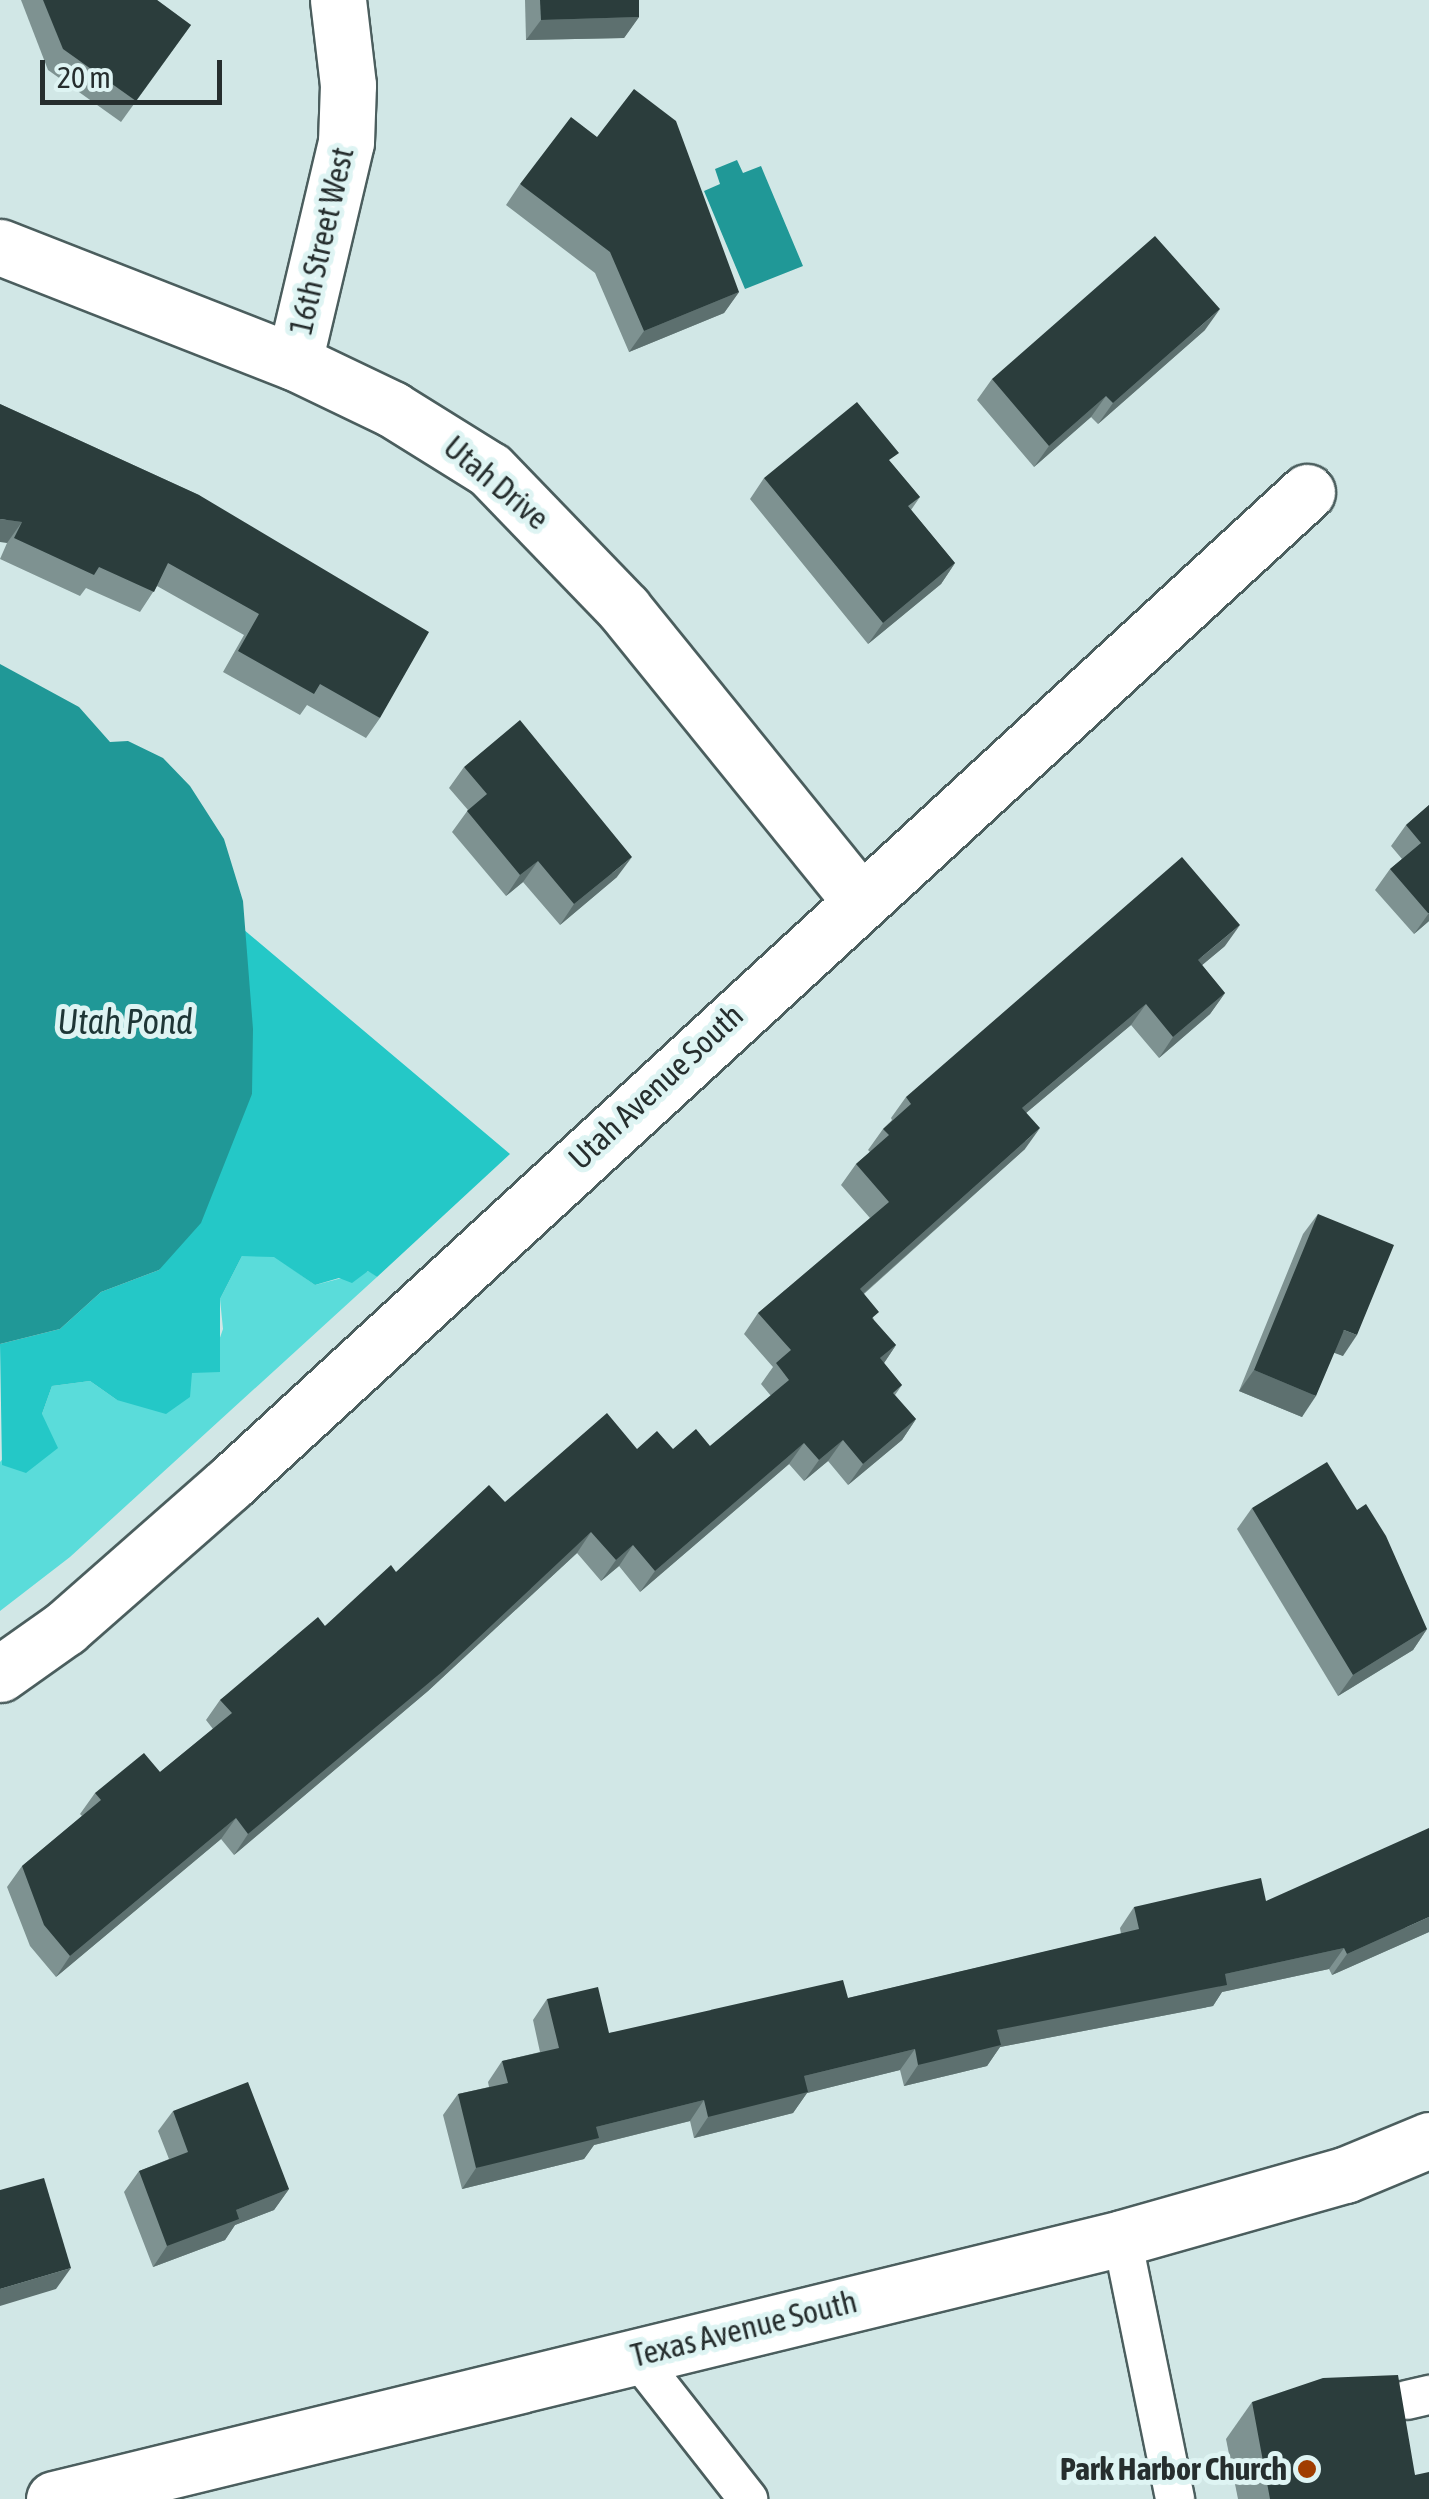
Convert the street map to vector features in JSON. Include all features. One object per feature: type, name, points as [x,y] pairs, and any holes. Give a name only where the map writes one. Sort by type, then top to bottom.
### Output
[{"type":"street","name":"16th Street West","points":[[294,362],[346,142],[348,86],[338,0]]},
{"type":"street","name":"Utah Drive","points":[[0,247],[294,362],[447,439],[538,515],[624,609],[858,898]]},
{"type":"street","name":"Utah Avenue South","points":[[0,1674],[65,1628],[229,1484],[858,898],[1307,492]]},
{"type":"street","name":"Texas Avenue South","points":[[54,2499],[1122,2238],[1345,2175],[1429,2140]]},
{"type":"lane","points":[[1122,2238],[1175,2499]]},
{"type":"lane","points":[[636,2356],[748,2499]]},
{"type":"shaded area","points":[[243,929],[510,1154],[377,1277],[368,1271],[352,1283],[339,1278],[315,1285],[274,1257],[242,1256],[220,1299],[220,1372],[192,1373],[190,1397],[166,1414],[117,1400],[90,1381],[52,1386],[42,1414],[58,1448],[26,1473],[2,1465],[0,1344],[60,1329],[101,1292],[159,1270],[252,1093]]},
{"type":"shaded area","points":[[242,1256],[274,1256],[315,1285],[369,1271],[377,1277],[70,1557],[0,1611],[0,1462],[42,1414],[52,1386],[90,1381],[117,1400],[192,1373],[215,1352],[223,1329],[220,1299]]},
{"type":"water","points":[[737,160],[743,173],[761,166],[803,266],[745,289],[704,191],[720,184],[715,169]]},
{"type":"water","name":"Utah Pond","points":[[0,664],[79,707],[110,742],[128,741],[163,758],[190,786],[224,839],[243,901],[253,1029],[252,1094],[201,1223],[159,1270],[101,1292],[60,1329],[0,1344]]},
{"type":"building","points":[[43,0],[157,0],[191,25],[136,101],[63,49]]},
{"type":"building","points":[[540,0],[639,0],[639,17],[541,20]]},
{"type":"building","points":[[634,89],[676,121],[739,292],[644,331],[610,252],[520,184],[571,117],[597,137]]},
{"type":"building","points":[[1155,236],[1220,309],[1113,403],[1106,396],[1049,446],[992,379]]},
{"type":"building","points":[[857,402],[899,453],[889,460],[920,497],[908,506],[955,563],[883,623],[764,478]]},
{"type":"building","points":[[0,404],[199,495],[429,632],[380,718],[320,684],[314,694],[238,651],[259,614],[168,563],[154,592],[99,567],[94,575],[14,538],[22,522],[0,519]]},
{"type":"building","points":[[520,720],[632,857],[574,904],[538,861],[520,875],[467,811],[487,794],[464,767]]},
{"type":"building","points":[[1429,805],[1428,913],[1390,869],[1421,843],[1406,825]]},
{"type":"building","points":[[1182,857],[1240,925],[1198,960],[1225,993],[1173,1037],[1146,1004],[1022,1108],[1040,1128],[860,1289],[879,1312],[872,1318],[896,1345],[880,1358],[902,1385],[893,1393],[916,1419],[863,1464],[843,1440],[819,1460],[804,1443],[655,1571],[633,1545],[616,1560],[591,1532],[443,1671],[248,1834],[236,1818],[70,1956],[44,1925],[22,1866],[101,1800],[95,1793],[144,1753],[160,1772],[232,1713],[220,1700],[318,1617],[325,1626],[391,1565],[396,1572],[489,1485],[505,1502],[607,1413],[637,1449],[657,1431],[673,1449],[696,1429],[710,1446],[789,1380],[776,1363],[791,1350],[758,1313],[889,1202],[856,1164],[889,1135],[883,1129],[911,1104],[906,1097]]},
{"type":"building","points":[[1318,1214],[1394,1245],[1357,1335],[1344,1330],[1316,1396],[1254,1370]]},
{"type":"building","points":[[1327,1462],[1357,1510],[1366,1504],[1386,1536],[1427,1629],[1353,1675],[1252,1508]]},
{"type":"building","points":[[1429,1828],[1429,1917],[1347,1954],[1344,1948],[1225,1974],[1227,1985],[997,2030],[1001,2045],[918,2065],[915,2049],[804,2076],[808,2092],[708,2117],[704,2100],[596,2127],[599,2138],[476,2168],[458,2094],[508,2083],[502,2061],[559,2048],[547,1999],[598,1987],[609,2033],[843,1980],[848,1998],[1139,1929],[1134,1907],[1261,1878],[1266,1901]]},
{"type":"building","points":[[248,2082],[289,2189],[236,2210],[239,2219],[167,2246],[139,2171],[188,2152],[173,2111]]},
{"type":"building","points":[[44,2178],[71,2268],[0,2289],[0,2190]]},
{"type":"building","points":[[1398,2375],[1415,2475],[1429,2472],[1429,2499],[1270,2499],[1252,2402],[1323,2378]]},
{"type":"place","name":"Park Harbor Church","points":[[1307,2469]]}]
